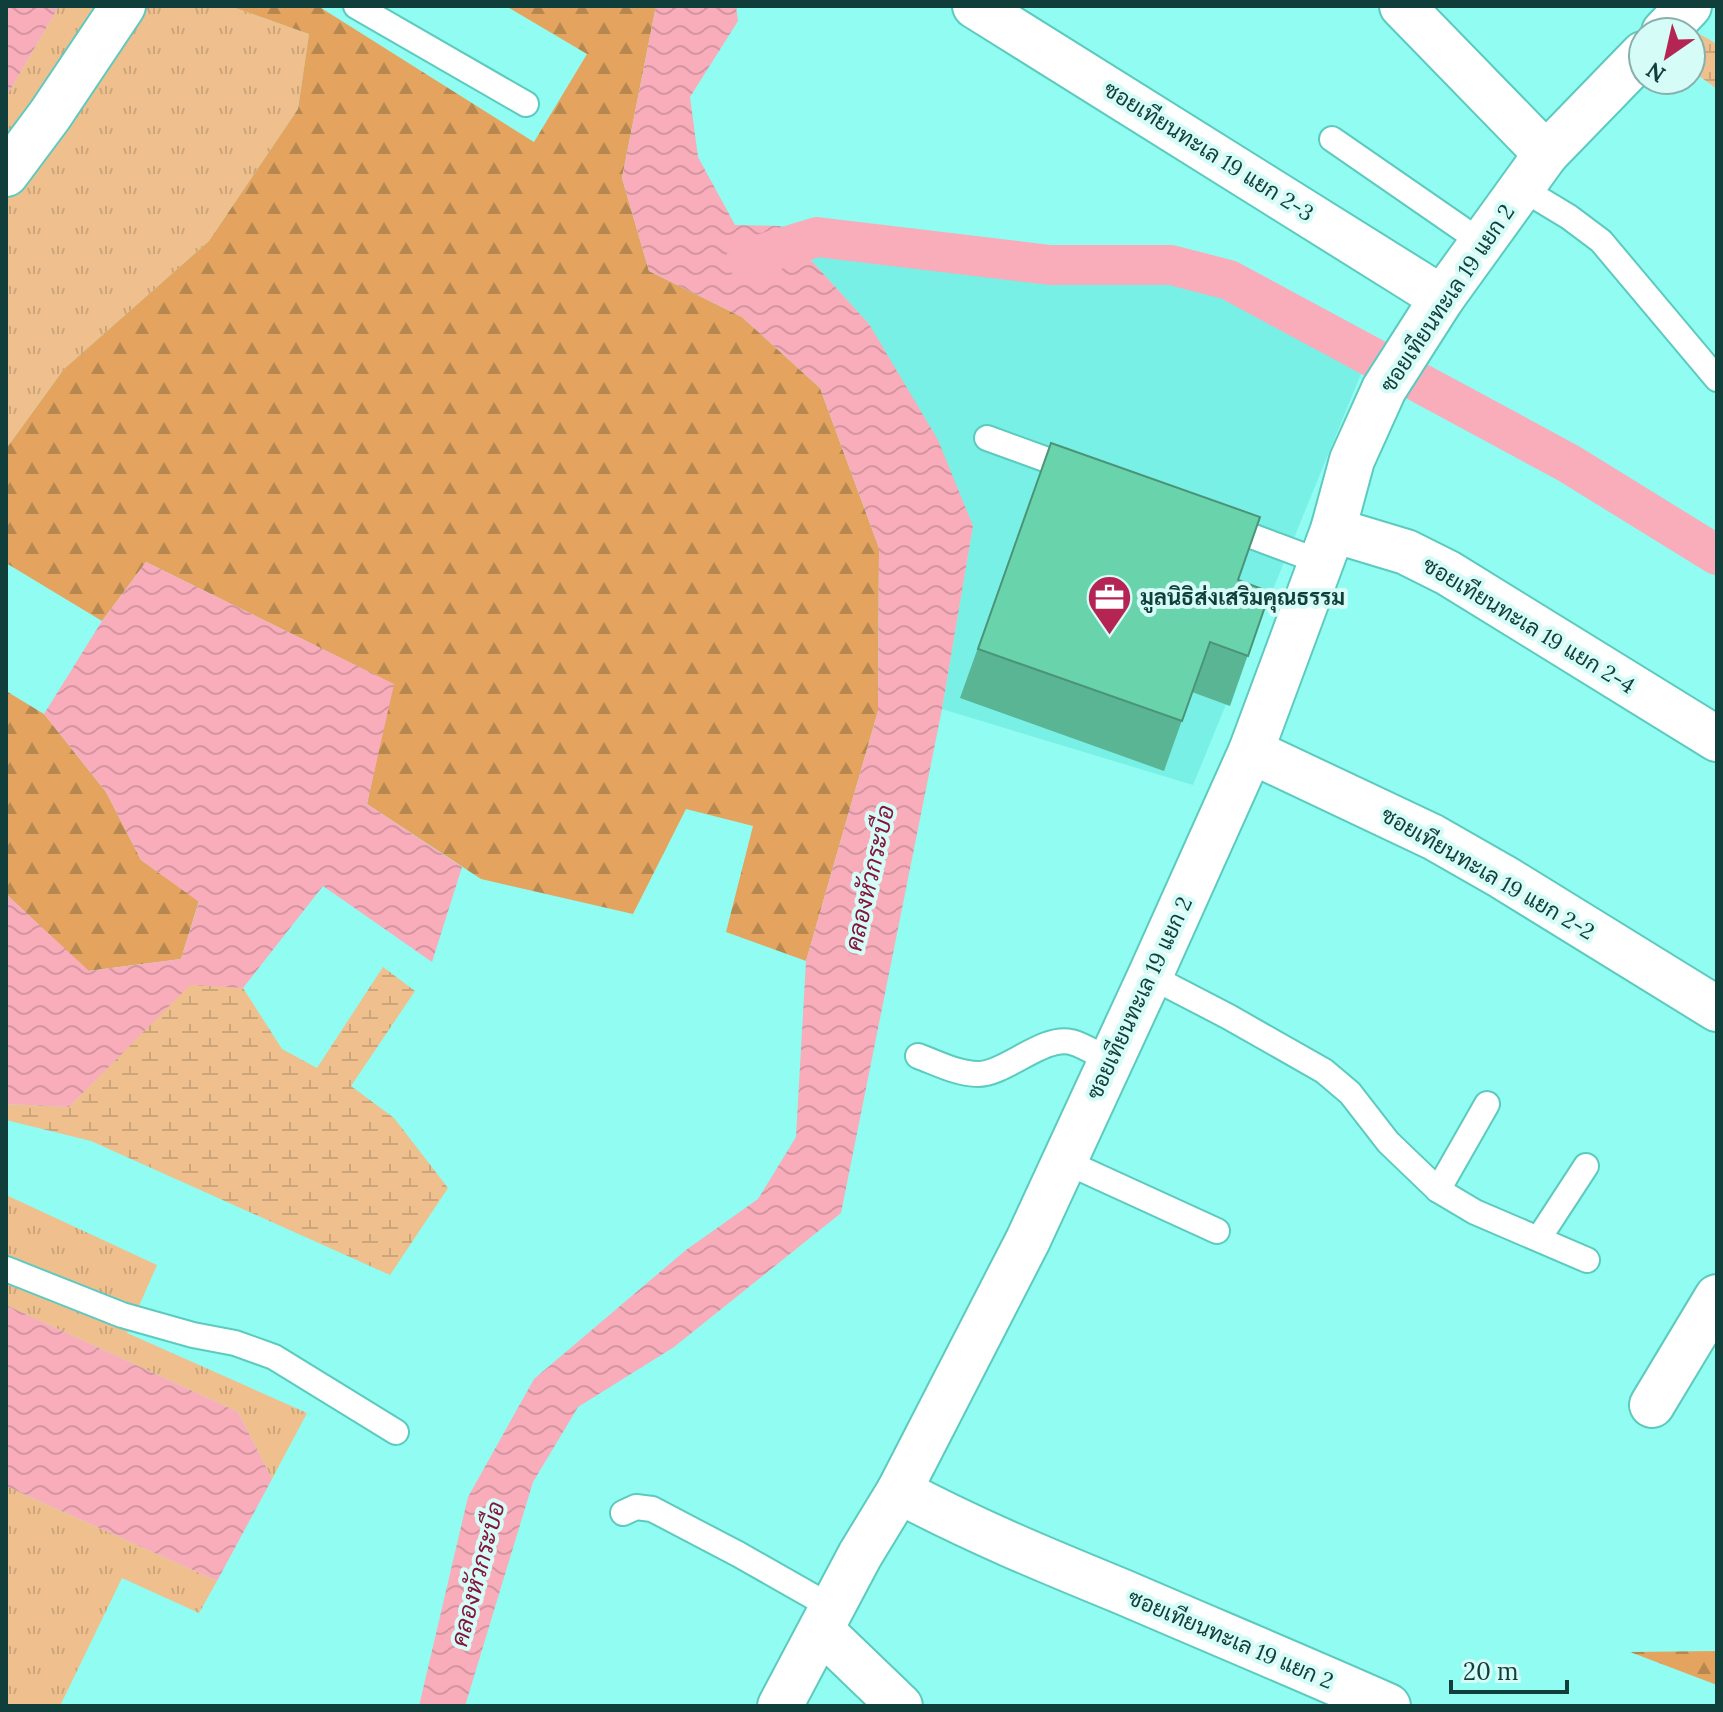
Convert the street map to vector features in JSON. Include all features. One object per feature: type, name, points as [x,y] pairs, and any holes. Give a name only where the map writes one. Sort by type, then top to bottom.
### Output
[{"type":"street","points":[[6,174],[123,6]]},
{"type":"street","name":"ซอยเทียนทะเล 19 แยก 2-3","points":[[975,6],[1442,298]]},
{"type":"street","points":[[1402,6],[1534,171]]},
{"type":"street","name":"ซอยเทียนทะเล 19 แยก 2","points":[[1388,1706],[1008,1545],[899,1491],[1028,1240],[1251,751],[1327,546],[1352,460],[1384,389],[1442,298],[1534,171],[1627,71]]},
{"type":"street","name":"ซอยเทียนทะเล 19 แยก 2-4","points":[[1327,546],[1406,552],[1448,573],[1717,739]]},
{"type":"street","name":"ซอยเทียนทะเล 19 แยก 2-2","points":[[1251,751],[1433,837],[1717,1009]]},
{"type":"street","points":[[1652,1405],[1717,1297]]},
{"type":"street","points":[[780,1706],[860,1555],[899,1491]]},
{"type":"street","points":[[827,1619],[900,1706]]},
{"type":"lane","points":[[356,6],[526,104]]},
{"type":"lane","points":[[1332,139],[1481,242]]},
{"type":"lane","points":[[1534,171],[1569,217],[1601,241],[1717,379]]},
{"type":"lane","points":[[987,438],[1103,481]]},
{"type":"lane","points":[[1205,519],[1327,546]]},
{"type":"lane","points":[[1150,976],[1324,1071],[1350,1093],[1388,1142],[1438,1190],[1475,1212],[1587,1260]]},
{"type":"lane","points":[[918,1056],[960,1071],[980,1074],[1054,1042],[1070,1042],[1110,1061]]},
{"type":"lane","points":[[1438,1190],[1487,1104]]},
{"type":"lane","points":[[1064,1161],[1217,1231]]},
{"type":"lane","points":[[1539,1238],[1586,1166]]},
{"type":"lane","points":[[6,1269],[122,1315],[235,1343],[274,1357],[396,1432]]},
{"type":"lane","points":[[623,1513],[636,1507],[662,1513],[738,1554],[827,1619]]},
{"type":"shaded area","points":[[780,226],[912,228],[1026,248],[1199,258],[1246,279],[1372,347],[1193,785],[942,709],[973,526],[869,324]]},
{"type":"green space","points":[[59,6],[230,6],[309,34],[298,109],[209,241],[64,369],[6,449],[6,97]]},
{"type":"green space","points":[[230,6],[318,6],[534,142],[587,54],[506,6],[656,6],[622,178],[649,271],[742,317],[820,388],[879,548],[878,711],[806,961],[726,932],[753,826],[686,809],[633,914],[481,879],[367,804],[393,684],[146,562],[102,621],[6,563],[6,449],[64,369],[209,241],[298,109],[309,34]]},
{"type":"green space","points":[[1707,38],[1717,44],[1717,89],[1707,82]]},
{"type":"green space","points":[[6,691],[44,714],[106,792],[141,860],[199,901],[181,959],[88,971],[6,894]]},
{"type":"green space","points":[[383,967],[415,991],[351,1086],[394,1118],[448,1188],[390,1275],[91,1141],[6,1120],[6,1104],[69,1107],[190,984],[243,988],[282,1049],[317,1068]]},
{"type":"green space","points":[[6,1195],[157,1265],[127,1333],[307,1413],[272,1479],[238,1412],[6,1305]]},
{"type":"green space","points":[[6,1486],[217,1581],[199,1613],[122,1578],[60,1706],[6,1706]]},
{"type":"green space","points":[[1717,1651],[1717,1685],[1630,1652]]},
{"type":"water","points":[[6,6],[59,6],[6,97]]},
{"type":"water","name":"คลองหัวกระบือ","points":[[656,6],[736,6],[738,21],[690,97],[698,157],[735,225],[780,226],[869,324],[938,440],[973,526],[942,709],[841,1213],[674,1347],[578,1407],[533,1482],[465,1706],[419,1706],[468,1497],[534,1379],[686,1250],[758,1199],[796,1137],[806,961],[878,711],[879,548],[820,388],[742,317],[649,271],[622,178]]},
{"type":"water","points":[[146,562],[394,684],[367,804],[462,867],[432,962],[323,886],[243,988],[190,985],[69,1107],[6,1104],[6,894],[89,971],[181,959],[199,902],[141,860],[106,792],[44,714],[102,621]]},
{"type":"water","points":[[6,1305],[238,1412],[272,1479],[217,1581],[6,1486]]},
{"type":"building","name":"มูลนิธิส่งเสริมคุณธรรม","points":[[1051,443],[1260,517],[1238,580],[1270,592],[1248,656],[1210,642],[1182,721],[978,649]]},
{"type":"waterway","points":[[746,259],[817,237],[1050,265],[1171,265],[1229,280],[1568,463],[1717,555]]},
{"type":"place","name":"มูลนิธิส่งเสริมคุณธรรม","points":[[1109,636]]}]
